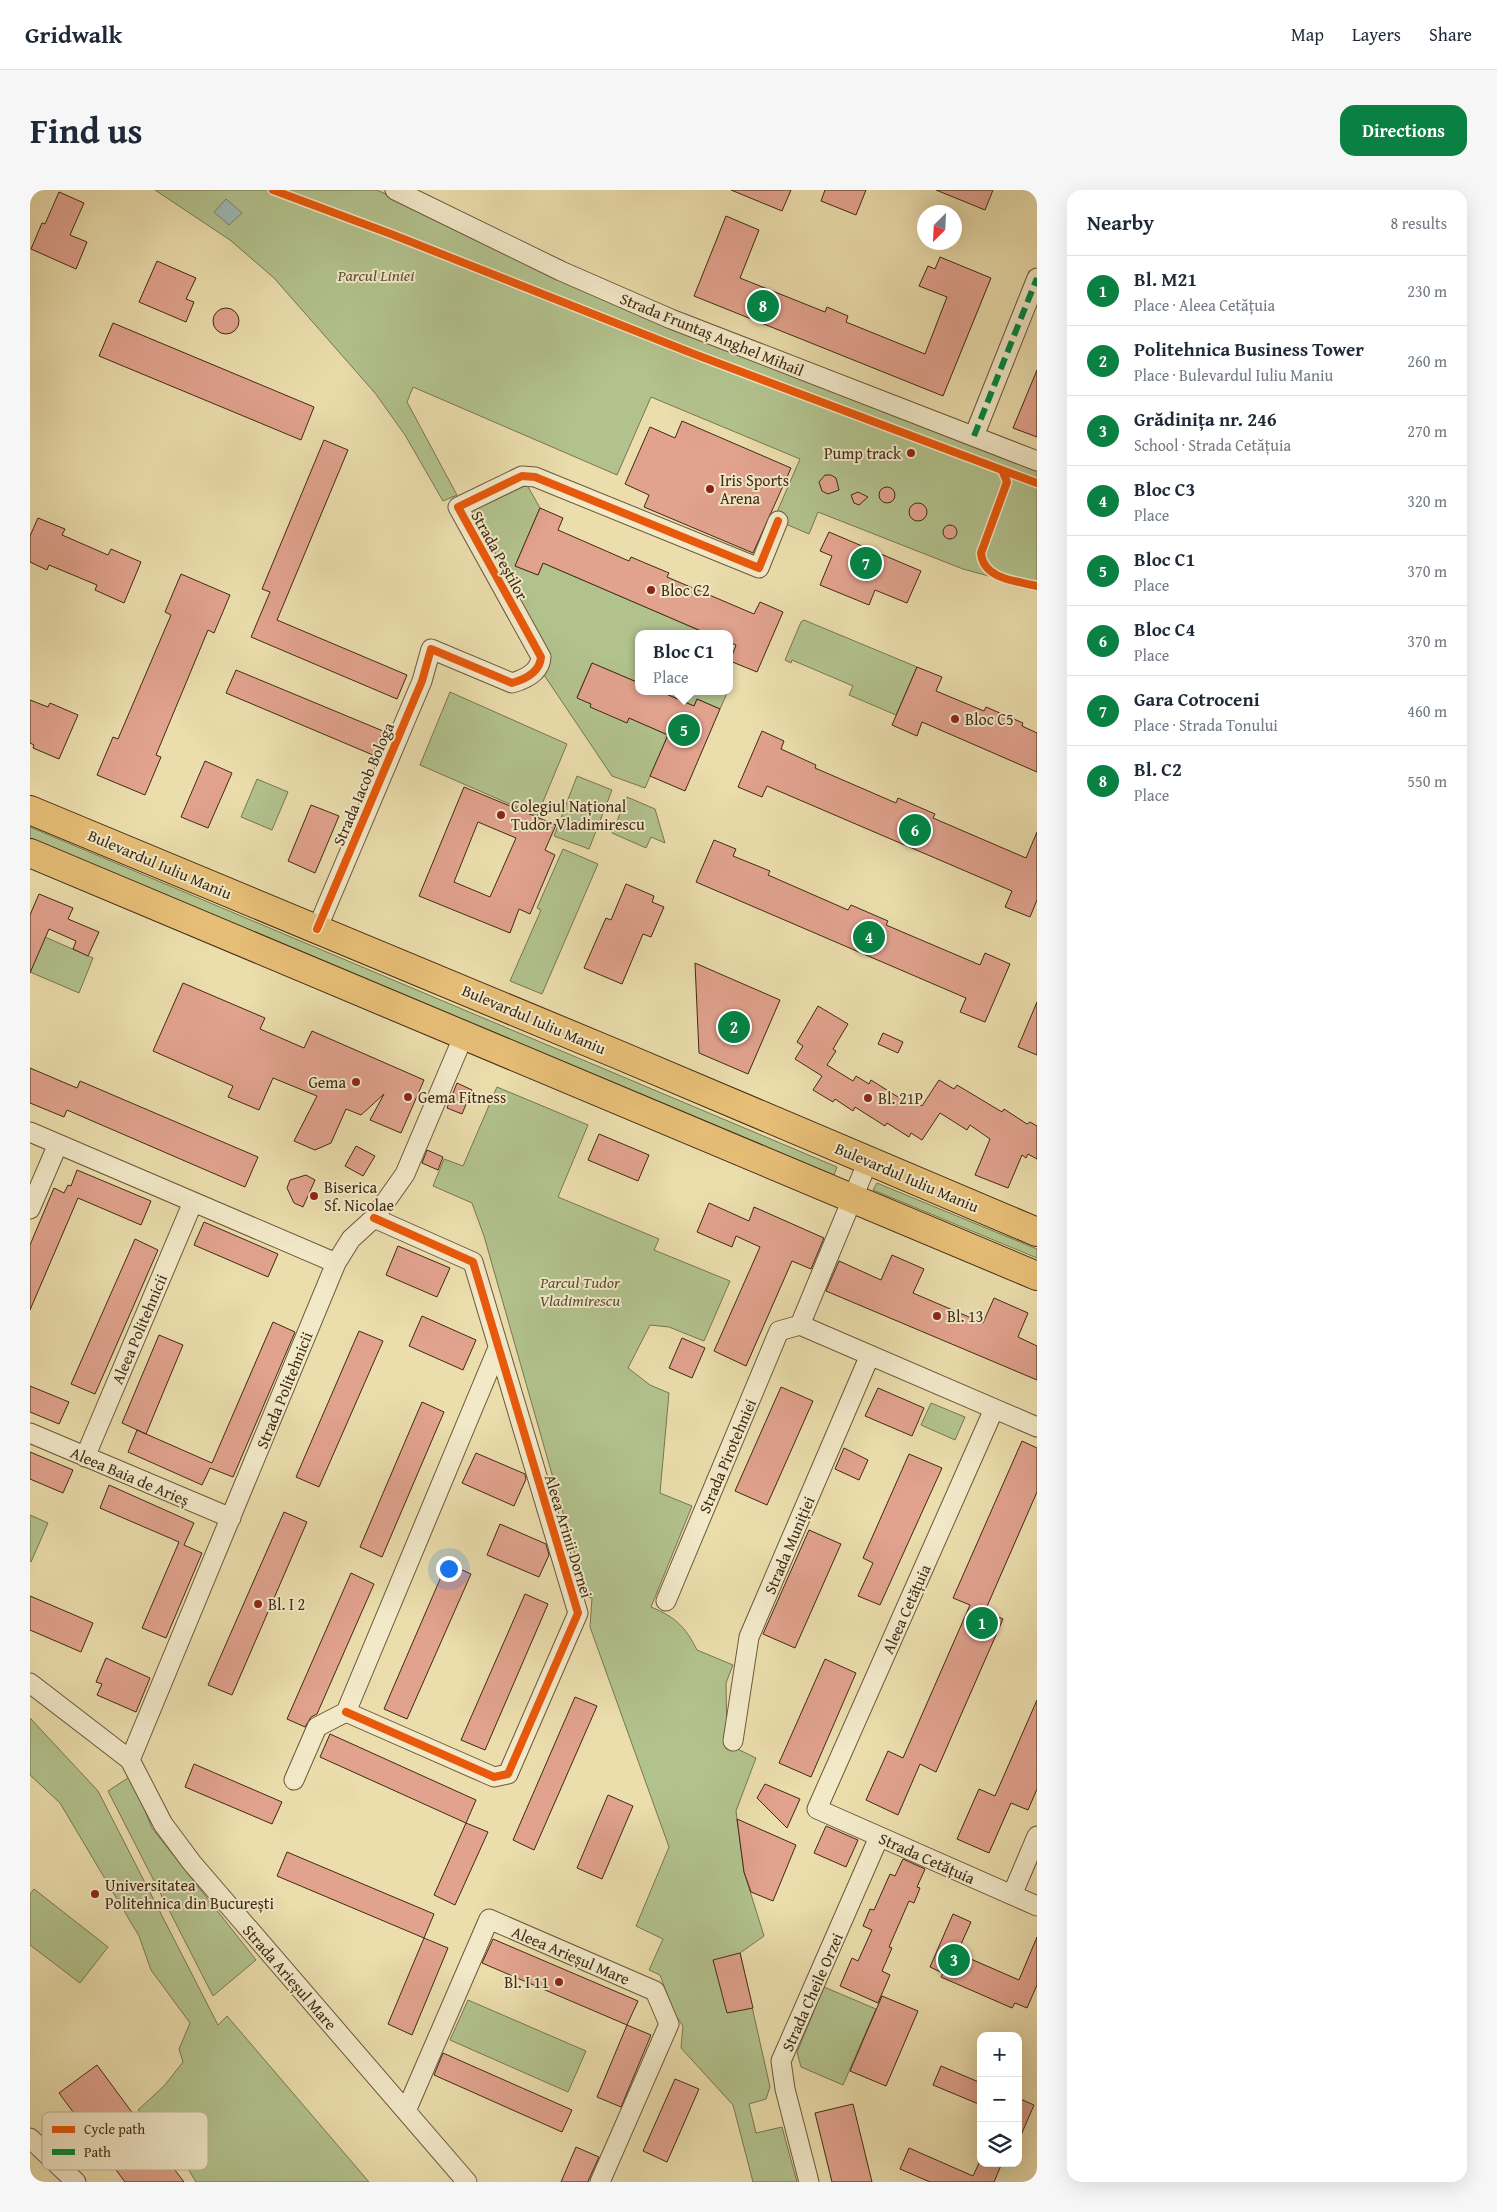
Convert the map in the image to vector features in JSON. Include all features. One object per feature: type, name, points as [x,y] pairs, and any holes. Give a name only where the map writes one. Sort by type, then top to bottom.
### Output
[{"type":"main road","name":"Bulevardul Iuliu Maniu","points":[[30,810],[1037,1232]]},
{"type":"main road","points":[[30,853],[1037,1276]]},
{"type":"street","name":"Strada Fruntaș Anghel Mihail","points":[[395,190],[561,271],[672,319],[1037,461]]},
{"type":"street","points":[[974,436],[1037,278]]},
{"type":"street","name":"Strada Peștilor","points":[[431,649],[512,683],[522,680],[536,670],[540,663],[541,656],[458,506],[522,476],[547,480],[759,568],[778,521]]},
{"type":"street","name":"Strada Iacob Bologa","points":[[317,929],[422,681],[431,649]]},
{"type":"street","name":"Strada Politehnicii","points":[[130,1760],[336,1263],[350,1239],[374,1218],[405,1174],[464,1035]]},
{"type":"street","points":[[30,1132],[336,1263]]},
{"type":"street","points":[[30,1209],[58,1144]]},
{"type":"street","points":[[868,1162],[800,1325],[1037,1427]]},
{"type":"street","name":"Aleea Politehnicii","points":[[86,1457],[193,1202]]},
{"type":"street","name":"Aleea Arinii Dornei","points":[[346,1712],[494,1777],[501,1778],[508,1774],[578,1613],[473,1262],[374,1218]]},
{"type":"street","name":"Strada Pirotehniei","points":[[666,1601],[779,1331],[800,1325]]},
{"type":"street","points":[[294,1780],[318,1726],[346,1712],[498,1348]]},
{"type":"street","name":"Strada Muniției","points":[[733,1741],[749,1637],[870,1355]]},
{"type":"street","name":"Aleea Cetățuia","points":[[817,1810],[994,1409]]},
{"type":"street","name":"Aleea Baia de Arieș","points":[[30,1434],[231,1518]]},
{"type":"street","points":[[30,1683],[130,1760]]},
{"type":"street","name":"Strada Arieșul Mare","points":[[130,1760],[163,1824],[192,1863],[467,2182]]},
{"type":"street","name":"Strada Cetățuia","points":[[817,1810],[1037,1906]]},
{"type":"street","points":[[1012,1895],[1037,1836]]},
{"type":"street","name":"Strada Cheile Orzei","points":[[809,2182],[785,2089],[782,2061],[879,1837]]},
{"type":"street","name":"Aleea Arieșul Mare","points":[[406,2111],[488,1920],[655,1991],[669,2024],[600,2182]]},
{"type":"street","points":[[30,2138],[42,2149]]},
{"type":"street","points":[[63,2170],[76,2182]]},
{"type":"green space","name":"Parcul Liniei","points":[[155,190],[377,190],[671,326],[1037,468],[1037,589],[963,569],[818,512],[809,534],[774,519],[800,459],[651,397],[617,475],[413,387],[407,402],[457,495],[443,501],[405,435],[375,393],[274,278],[230,240]]},
{"type":"green space","points":[[527,485],[540,508],[515,566],[538,575],[543,563],[699,630],[635,630],[635,681],[592,663],[577,697],[627,722],[629,718],[668,735],[645,788],[612,776],[542,672],[470,524],[478,503]]},
{"type":"green space","points":[[804,620],[917,667],[896,715],[849,695],[853,686],[792,660],[791,663],[785,660],[801,622]]},
{"type":"green space","points":[[450,692],[567,744],[537,816],[420,765]]},
{"type":"green space","points":[[668,695],[726,695],[720,709],[697,699],[694,706]]},
{"type":"green space","points":[[577,776],[612,790],[589,849],[554,836]]},
{"type":"green space","points":[[257,779],[288,792],[272,830],[241,817]]},
{"type":"green space","points":[[627,797],[655,809],[665,843],[651,837],[646,848],[612,833]]},
{"type":"green space","points":[[30,827],[837,1167],[834,1175],[30,838]]},
{"type":"green space","points":[[563,849],[598,864],[542,994],[510,981],[541,910],[537,908]]},
{"type":"green space","points":[[45,937],[93,958],[79,993],[30,972]]},
{"type":"green space","name":"Parcul Tudor Vladimirescu","points":[[497,1087],[588,1125],[558,1197],[659,1239],[654,1250],[730,1281],[704,1341],[669,1327],[650,1325],[628,1368],[650,1385],[669,1393],[660,1493],[692,1506],[651,1607],[679,1623],[697,1650],[733,1665],[726,1683],[727,1744],[756,1758],[736,1811],[744,1872],[764,1936],[740,1953],[770,2087],[766,2099],[749,2104],[756,2133],[782,2127],[797,2182],[753,2182],[733,2105],[681,2048],[683,2026],[674,2013],[660,1975],[649,1970],[663,1939],[636,1926],[669,1847],[590,1627],[592,1598],[587,1597],[484,1236],[472,1203],[433,1186],[444,1159],[463,1166]]},
{"type":"green space","points":[[877,1183],[1037,1249],[1037,1258],[873,1190]]},
{"type":"green space","points":[[931,1403],[965,1417],[955,1440],[921,1425]]},
{"type":"green space","points":[[30,1515],[48,1523],[31,1562],[30,1561]]},
{"type":"green space","points":[[30,1718],[98,1791],[218,2025],[227,2016],[369,2182],[196,2182],[189,2170],[208,2170],[208,2112],[140,2112],[138,2110],[164,2086],[183,2062],[179,2049],[190,2023],[151,1970],[139,1936],[60,1803],[30,1775]]},
{"type":"green space","points":[[131,1776],[152,1828],[256,1960],[213,1996],[108,1791]]},
{"type":"green space","points":[[34,1889],[108,1947],[80,1983],[30,1945],[30,1894]]},
{"type":"green space","points":[[824,1987],[876,2009],[843,2085],[801,2067],[797,2052]]},
{"type":"green space","points":[[468,2000],[586,2051],[568,2092],[450,2040]]},
{"type":"water","points":[[226,199],[242,213],[229,225],[214,212]]},
{"type":"building","points":[[731,190],[791,190],[782,211]]},
{"type":"building","points":[[825,190],[866,190],[856,215],[821,201]]},
{"type":"building","points":[[936,190],[993,190],[985,210]]},
{"type":"building","points":[[59,192],[84,203],[70,235],[87,242],[76,269],[31,249],[42,223],[45,224]]},
{"type":"building","points":[[726,216],[759,230],[740,278],[825,312],[827,307],[848,316],[846,322],[925,354],[947,297],[919,286],[928,266],[935,269],[940,257],[991,278],[943,396],[694,296]]},
{"type":"building","points":[[157,261],[196,278],[186,299],[194,302],[186,322],[139,302]]},
{"type":"building","points":[[226,308],[235,312],[239,321],[235,330],[226,334],[217,330],[213,321],[217,312]]},
{"type":"building","points":[[113,323],[314,407],[301,440],[99,356]]},
{"type":"building","points":[[1037,370],[1037,437],[1013,428]]},
{"type":"building","name":"Iris Sports Arena","points":[[682,421],[791,468],[753,553],[644,507],[649,495],[625,484],[650,427],[675,438]]},
{"type":"building","points":[[324,440],[348,450],[277,620],[407,675],[397,699],[251,637],[270,592],[262,589]]},
{"type":"building","points":[[825,475],[831,475],[836,478],[839,490],[828,494],[822,491],[819,482]]},
{"type":"building","points":[[887,487],[893,489],[895,495],[893,501],[887,503],[881,501],[879,495],[881,489]]},
{"type":"building","points":[[858,492],[868,497],[859,505],[854,503],[851,495]]},
{"type":"building","points":[[914,503],[922,503],[927,508],[925,519],[914,521],[909,516],[909,508]]},
{"type":"building","name":"Bloc C2","points":[[540,508],[563,518],[558,530],[629,561],[631,557],[669,573],[667,577],[754,614],[760,602],[783,612],[757,672],[733,662],[733,653],[736,645],[733,644],[733,630],[699,630],[543,563],[538,575],[515,566]]},
{"type":"building","points":[[38,518],[65,529],[62,535],[108,555],[111,549],[141,562],[124,603],[95,590],[97,585],[49,565],[47,570],[30,562],[30,536]]},
{"type":"building","points":[[950,525],[955,527],[957,532],[955,537],[950,539],[945,537],[943,532],[945,527]]},
{"type":"building","points":[[829,532],[921,571],[907,603],[875,590],[869,605],[820,585],[832,556],[820,551]]},
{"type":"building","points":[[181,574],[230,595],[214,633],[208,630],[156,755],[161,757],[145,795],[97,775],[113,737],[118,739],[171,615],[165,612]]},
{"type":"building","points":[[592,663],[635,681],[635,695],[668,695],[694,706],[697,699],[720,709],[685,791],[650,776],[668,735],[629,718],[627,723],[590,707],[591,704],[577,698]]},
{"type":"building","name":"Bloc C5","points":[[917,667],[942,677],[936,691],[984,711],[986,707],[1023,723],[1022,726],[1037,733],[1037,772],[922,722],[917,736],[892,725]]},
{"type":"building","points":[[236,670],[383,731],[373,755],[226,693]]},
{"type":"building","points":[[30,700],[48,707],[50,703],[78,715],[59,759],[33,748],[34,745],[30,743]]},
{"type":"building","points":[[762,731],[784,741],[781,749],[816,765],[815,768],[896,803],[898,798],[935,814],[933,818],[1026,858],[1037,832],[1037,900],[1030,917],[1005,907],[1012,891],[767,786],[762,797],[738,787]]},
{"type":"building","points":[[205,761],[232,773],[208,828],[181,817]]},
{"type":"building","points":[[464,787],[556,825],[545,850],[555,855],[530,914],[519,909],[510,933],[419,896]],"holes":[[[478,822],[516,838],[490,897],[454,882]]]},
{"type":"building","points":[[311,805],[339,816],[315,873],[288,861]]},
{"type":"building","points":[[714,840],[736,849],[733,856],[770,871],[768,875],[848,910],[851,905],[888,921],[886,925],[980,965],[985,953],[1010,964],[985,1022],[960,1012],[966,998],[696,882]]},
{"type":"building","points":[[626,884],[654,896],[652,902],[664,907],[651,937],[643,934],[622,984],[584,968],[606,918],[611,920]]},
{"type":"building","points":[[39,894],[73,908],[68,919],[99,932],[88,956],[73,949],[76,941],[49,929],[30,973],[30,915]]},
{"type":"building","points":[[695,963],[780,1000],[748,1074],[699,1053]]},
{"type":"building","points":[[183,983],[265,1018],[260,1029],[304,1048],[312,1031],[424,1080],[401,1133],[370,1120],[384,1094],[361,1115],[346,1109],[331,1143],[315,1150],[294,1141],[317,1096],[273,1078],[259,1110],[228,1097],[233,1086],[153,1051]]},
{"type":"building","points":[[1037,1002],[1037,1055],[1018,1047]]},
{"type":"building","name":"Bl. 21P","points":[[818,1006],[848,1024],[833,1049],[836,1051],[827,1065],[853,1081],[856,1076],[869,1084],[871,1080],[898,1097],[901,1093],[922,1106],[939,1080],[954,1089],[957,1085],[1002,1112],[1004,1109],[1027,1124],[1030,1122],[1037,1126],[1037,1159],[1028,1154],[1026,1158],[1022,1155],[1008,1188],[975,1175],[990,1139],[970,1125],[967,1130],[940,1113],[922,1140],[911,1133],[909,1137],[887,1123],[885,1126],[855,1107],[853,1111],[835,1099],[833,1102],[813,1090],[822,1076],[795,1059],[803,1046],[797,1042]]},
{"type":"building","points":[[883,1033],[903,1042],[898,1053],[878,1044]]},
{"type":"building","points":[[30,1068],[77,1088],[80,1081],[258,1157],[245,1187],[67,1110],[64,1117],[30,1103]]},
{"type":"building","points":[[457,1083],[472,1090],[462,1114],[447,1108]]},
{"type":"building","points":[[599,1134],[649,1155],[638,1181],[588,1160]]},
{"type":"building","points":[[356,1146],[375,1156],[363,1176],[345,1166]]},
{"type":"building","points":[[427,1150],[443,1157],[438,1170],[422,1163]]},
{"type":"building","points":[[77,1170],[151,1201],[141,1225],[78,1198],[30,1310],[30,1245],[54,1188],[64,1193],[68,1185],[71,1186]]},
{"type":"building","points":[[306,1175],[315,1180],[303,1207],[294,1203],[287,1188],[290,1180]]},
{"type":"building","points":[[709,1203],[749,1221],[754,1207],[824,1238],[811,1269],[792,1261],[746,1366],[714,1351],[760,1247],[736,1236],[732,1247],[697,1232]]},
{"type":"building","points":[[204,1222],[278,1254],[268,1277],[194,1245]]},
{"type":"building","points":[[135,1239],[158,1250],[95,1394],[71,1384]]},
{"type":"building","points":[[398,1246],[450,1268],[437,1297],[386,1275]]},
{"type":"building","name":"Bl. 13","points":[[892,1255],[924,1269],[913,1293],[983,1323],[994,1298],[1028,1313],[1018,1337],[1037,1346],[1037,1380],[826,1291],[839,1261],[881,1280]]},
{"type":"building","points":[[422,1316],[476,1340],[463,1370],[409,1346]]},
{"type":"building","points":[[273,1322],[295,1332],[233,1477],[210,1468],[202,1485],[128,1452],[137,1430],[212,1463]]},
{"type":"building","points":[[359,1331],[383,1341],[319,1487],[296,1477]]},
{"type":"building","points":[[159,1335],[183,1345],[146,1434],[122,1423]]},
{"type":"building","points":[[682,1338],[705,1348],[692,1378],[669,1368]]},
{"type":"building","points":[[30,1386],[69,1402],[59,1424],[30,1412]]},
{"type":"building","points":[[781,1387],[813,1401],[767,1505],[735,1491]]},
{"type":"building","points":[[878,1388],[924,1408],[912,1436],[865,1416]]},
{"type":"building","points":[[422,1402],[444,1412],[382,1557],[360,1547]]},
{"type":"building","points":[[1022,1441],[1037,1448],[1037,1492],[985,1611],[1003,1619],[936,1772],[920,1764],[898,1815],[866,1800],[888,1751],[903,1758],[970,1605],[953,1598]]},
{"type":"building","points":[[844,1448],[868,1460],[859,1480],[835,1469]]},
{"type":"building","points":[[30,1452],[73,1470],[63,1493],[30,1479]]},
{"type":"building","points":[[476,1453],[525,1474],[526,1479],[514,1506],[462,1483]]},
{"type":"building","points":[[909,1454],[942,1468],[880,1605],[858,1596],[873,1563],[863,1558]]},
{"type":"building","points":[[109,1485],[194,1523],[184,1545],[202,1553],[166,1638],[142,1628],[179,1542],[100,1508]]},
{"type":"building","name":"Bl. I 2","points":[[284,1512],[307,1522],[232,1695],[208,1685]]},
{"type":"building","points":[[500,1524],[546,1544],[549,1555],[539,1577],[487,1555]]},
{"type":"building","points":[[809,1530],[841,1544],[795,1648],[763,1634]]},
{"type":"building","points":[[447,1563],[471,1574],[407,1719],[384,1709]]},
{"type":"building","points":[[351,1573],[374,1584],[317,1714],[311,1717],[305,1727],[287,1719]]},
{"type":"building","points":[[525,1594],[548,1604],[485,1750],[461,1740]]},
{"type":"building","points":[[30,1596],[93,1623],[81,1652],[30,1630]]},
{"type":"building","points":[[106,1658],[150,1678],[136,1712],[97,1695],[102,1684],[96,1682]]},
{"type":"building","points":[[825,1659],[856,1673],[811,1777],[779,1763]]},
{"type":"building","points":[[575,1697],[597,1706],[534,1850],[513,1840]]},
{"type":"building","points":[[1037,1700],[1037,1789],[1028,1810],[1011,1803],[989,1853],[957,1839],[979,1789],[995,1796]]},
{"type":"building","points":[[330,1734],[476,1800],[466,1823],[320,1757]]},
{"type":"building","points":[[194,1764],[282,1802],[272,1824],[185,1787]]},
{"type":"building","points":[[765,1784],[800,1799],[787,1828],[757,1798]]},
{"type":"building","points":[[608,1795],[633,1806],[602,1879],[577,1868]]},
{"type":"building","points":[[737,1819],[796,1845],[773,1901],[751,1892],[744,1872]]},
{"type":"building","points":[[466,1823],[488,1832],[455,1905],[434,1895]]},
{"type":"building","points":[[826,1826],[858,1840],[846,1867],[814,1853]]},
{"type":"building","points":[[287,1852],[434,1914],[424,1938],[277,1876]]},
{"type":"building","points":[[903,1859],[925,1869],[917,1887],[920,1888],[914,1903],[909,1901],[889,1947],[892,1948],[882,1971],[890,1975],[878,2003],[840,1986],[852,1958],[858,1961],[872,1930],[863,1926],[870,1909],[874,1910],[890,1874],[895,1876]]},
{"type":"building","points":[[953,1914],[971,1922],[957,1953],[1019,1980],[1037,1937],[1037,1985],[1027,2008],[1015,2003],[1012,2008],[941,1977],[943,1973],[930,1967]]},
{"type":"building","points":[[424,1938],[448,1948],[412,2035],[388,2024]]},
{"type":"building","name":"Bl. I 11","points":[[493,1939],[638,2001],[627,2025],[482,1963]]},
{"type":"building","points":[[740,1953],[753,2008],[727,2013],[713,1960]]},
{"type":"building","points":[[882,1996],[918,2011],[886,2086],[850,2071]]},
{"type":"building","points":[[627,2025],[651,2035],[621,2107],[597,2097]]},
{"type":"building","points":[[443,2053],[572,2110],[562,2132],[434,2075]]},
{"type":"building","points":[[97,2065],[132,2112],[73,2112],[59,2093]]},
{"type":"building","points":[[941,2066],[977,2081],[977,2103],[933,2085]]},
{"type":"building","points":[[675,2079],[699,2089],[667,2162],[643,2151]]},
{"type":"building","points":[[1022,2100],[1034,2105],[1022,2133]]},
{"type":"building","points":[[853,2104],[872,2182],[832,2182],[815,2113]]},
{"type":"building","points":[[576,2147],[599,2157],[588,2182],[561,2182]]},
{"type":"building","points":[[909,2148],[973,2176],[977,2167],[1000,2167],[994,2182],[930,2182],[900,2169]]},
{"type":"building","points":[[116,2170],[175,2170],[184,2182],[125,2182]]},
{"type":"marked path","points":[[974,436],[1037,278]]},
{"type":"cycle path","points":[[273,190],[391,234],[694,354],[1002,470]]},
{"type":"cycle path","points":[[1037,483],[1002,470],[1007,482],[981,553],[983,562],[994,574],[1037,586]]},
{"type":"cycle path","points":[[317,929],[422,681],[431,649],[512,683],[531,674],[540,662],[541,657],[458,507],[522,476],[535,477],[759,568],[778,521]]},
{"type":"cycle path","points":[[346,1712],[494,1777],[508,1774],[578,1613],[473,1262],[374,1218]]},
{"type":"place","name":"Bl. C2","points":[[763,306]]},
{"type":"place","name":"Pump track","points":[[911,453]]},
{"type":"place","name":"Iris Sports Arena","points":[[710,489]]},
{"type":"place","name":"Gara Cotroceni","points":[[866,563]]},
{"type":"place","name":"Bloc C2","points":[[651,590]]},
{"type":"place","name":"Bloc C5","points":[[955,719]]},
{"type":"place","name":"Bloc C1","points":[[684,730]]},
{"type":"place","name":"Colegiul Național Tudor Vladimirescu","points":[[501,815]]},
{"type":"place","name":"Bloc C4","points":[[915,830]]},
{"type":"place","name":"Bloc C3","points":[[869,937]]},
{"type":"place","name":"Politehnica Business Tower","points":[[734,1027]]},
{"type":"place","name":"Gema","points":[[356,1082]]},
{"type":"place","name":"Gema Fitness","points":[[408,1097]]},
{"type":"place","name":"Bl. 21P","points":[[868,1098]]},
{"type":"place","name":"Biserica Sf. Nicolae","points":[[314,1196]]},
{"type":"place","name":"Bl. 13","points":[[937,1316]]},
{"type":"place","name":"Bl. I 2","points":[[258,1604]]},
{"type":"place","name":"Bl. M21","points":[[982,1623]]},
{"type":"place","name":"Universitatea Politehnica din București","points":[[95,1894]]},
{"type":"place","name":"Grădinița nr. 246","points":[[954,1960]]},
{"type":"place","name":"Bl. I 11","points":[[559,1982]]}]
